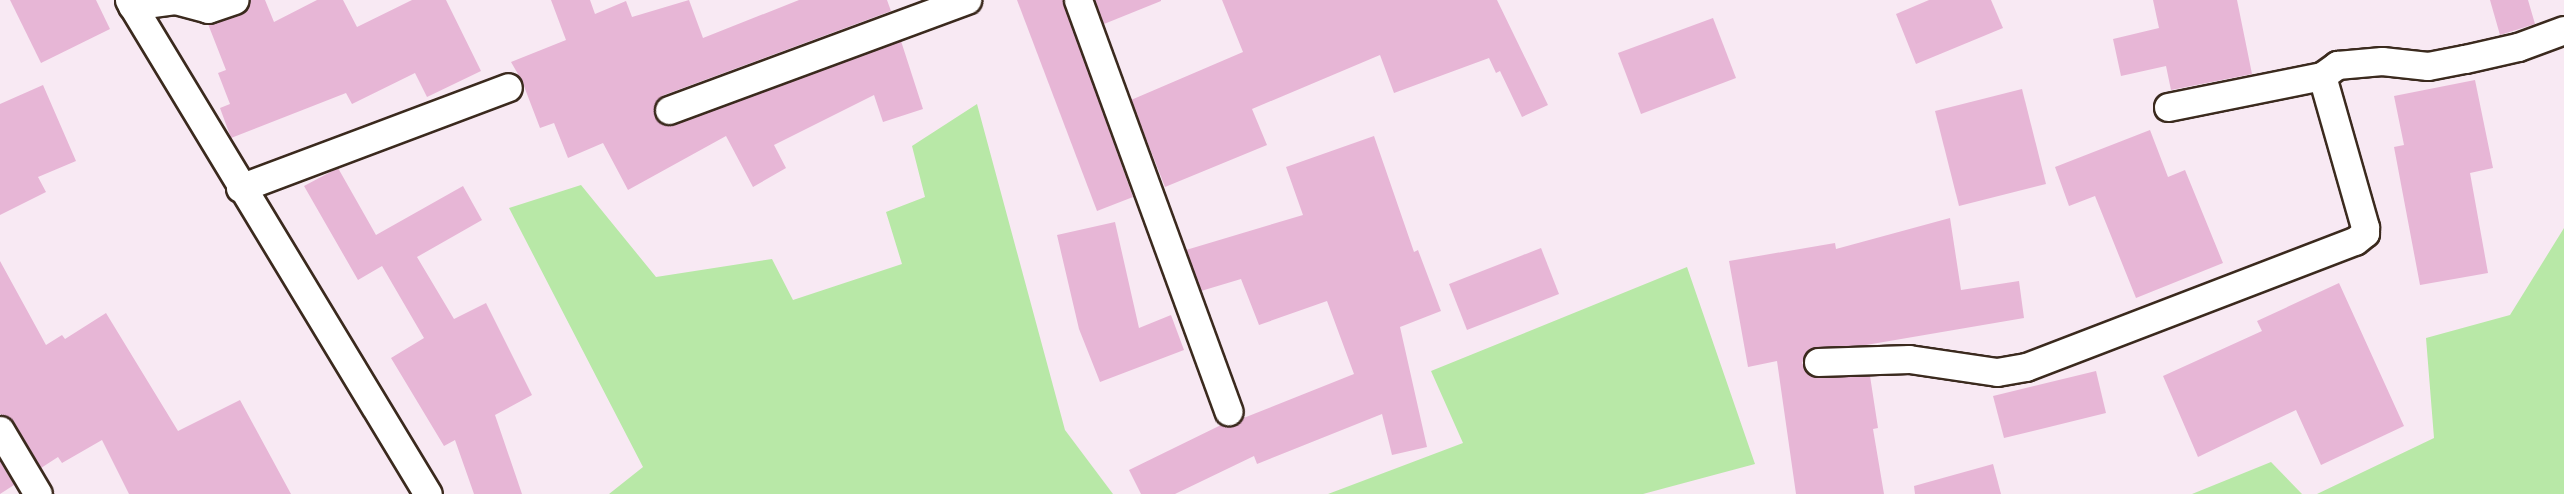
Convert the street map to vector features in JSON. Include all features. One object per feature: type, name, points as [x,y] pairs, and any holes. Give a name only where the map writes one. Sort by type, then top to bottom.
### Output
[{"type":"street","points":[[234,0],[208,9],[176,0],[131,3],[240,188],[428,494]]},
{"type":"street","points":[[669,110],[966,0]]},
{"type":"street","points":[[1078,0],[1228,411]]},
{"type":"street","points":[[2168,107],[2322,76],[2337,65],[2382,61],[2428,66],[2465,59],[2518,47],[2564,30]]},
{"type":"street","points":[[1818,362],[1909,359],[1997,372],[2026,367],[2355,241],[2365,232],[2365,227],[2322,76]]},
{"type":"street","points":[[240,188],[508,87]]},
{"type":"street","points":[[0,430],[38,494]]},
{"type":"green space","points":[[977,104],[1065,430],[1113,494],[609,494],[643,467],[509,208],[581,185],[656,277],[772,259],[793,300],[902,264],[886,212],[925,197],[912,146]]},
{"type":"green space","points":[[2564,228],[2564,494],[2317,494],[2434,438],[2426,338],[2510,315]]},
{"type":"green space","points":[[1687,267],[1755,464],[1643,494],[1328,494],[1463,443],[1431,371]]},
{"type":"green space","points":[[2271,462],[2302,494],[2192,494]]},
{"type":"building","points":[[10,0],[96,0],[110,29],[41,63]]},
{"type":"building","points":[[249,0],[265,0],[274,22],[317,0],[343,0],[357,27],[412,0],[446,0],[481,71],[427,97],[415,73],[352,104],[346,93],[231,138],[220,108],[230,104],[218,73],[226,70],[208,24],[240,15]]},
{"type":"building","points":[[551,0],[590,0],[595,14],[626,1],[632,17],[689,0],[703,38],[799,0],[887,0],[891,11],[664,95],[657,100],[654,115],[659,122],[674,125],[901,41],[923,109],[883,122],[874,95],[774,145],[786,168],[753,187],[726,136],[628,190],[603,143],[568,158],[554,123],[540,128],[522,81],[511,62],[566,40]]},
{"type":"building","points":[[1017,0],[1063,0],[1133,197],[1097,211]]},
{"type":"building","points":[[1095,0],[1161,0],[1161,1],[1104,24]]},
{"type":"building","points":[[1222,0],[1497,0],[1548,105],[1522,117],[1500,71],[1496,73],[1489,58],[1394,93],[1380,55],[1252,109],[1267,145],[1165,187],[1131,100],[1243,52]]},
{"type":"building","points":[[1929,0],[1991,0],[2003,28],[1916,64],[1896,14]]},
{"type":"building","points":[[2153,0],[2237,0],[2252,74],[2171,90],[2166,66],[2121,76],[2113,39],[2159,28]]},
{"type":"building","points":[[2490,0],[2528,0],[2535,24],[2500,35]]},
{"type":"building","points":[[1713,18],[1736,78],[1641,114],[1618,53]]},
{"type":"building","points":[[2475,80],[2493,168],[2470,173],[2488,273],[2420,285],[2394,147],[2404,145],[2394,96]]},
{"type":"building","points":[[43,85],[76,161],[38,177],[46,192],[0,215],[0,104]]},
{"type":"building","points":[[2022,89],[2046,184],[1959,206],[1935,111]]},
{"type":"building","points":[[2150,130],[2168,177],[2185,170],[2223,263],[2136,298],[2095,196],[2069,206],[2055,167]]},
{"type":"building","points":[[1374,136],[1414,252],[1418,250],[1441,311],[1400,327],[1427,447],[1392,455],[1382,414],[1257,464],[1254,456],[1175,494],[1141,494],[1129,470],[1221,425],[1234,426],[1241,419],[1354,374],[1327,301],[1259,325],[1241,279],[1201,291],[1186,250],[1303,215],[1286,167]]},
{"type":"building","points":[[338,168],[376,235],[463,186],[482,220],[417,257],[454,319],[486,303],[532,395],[495,415],[522,494],[474,494],[455,440],[444,446],[391,358],[424,338],[382,266],[358,280],[304,186]]},
{"type":"building","points":[[1950,218],[1961,290],[2019,281],[2024,318],[1866,345],[1809,349],[1802,363],[1811,376],[1870,376],[1878,428],[1873,429],[1884,494],[1796,494],[1777,361],[1748,367],[1729,261],[1835,243],[1836,249]]},
{"type":"building","points":[[1115,222],[1139,328],[1171,315],[1184,350],[1100,382],[1079,329],[1057,235]]},
{"type":"building","points":[[1541,248],[1559,294],[1467,330],[1449,284]]},
{"type":"building","points":[[0,261],[46,345],[62,335],[65,339],[106,313],[178,431],[240,400],[291,494],[129,494],[102,440],[62,463],[58,457],[41,468],[14,422],[0,414]]},
{"type":"building","points":[[2339,283],[2404,426],[2321,465],[2296,410],[2198,457],[2163,376],[2262,331],[2257,321]]},
{"type":"building","points":[[2096,371],[2106,413],[2004,438],[1993,396]]},
{"type":"building","points":[[0,461],[14,485],[0,494]]},
{"type":"building","points":[[1993,464],[2001,494],[1915,494],[1914,486]]}]
